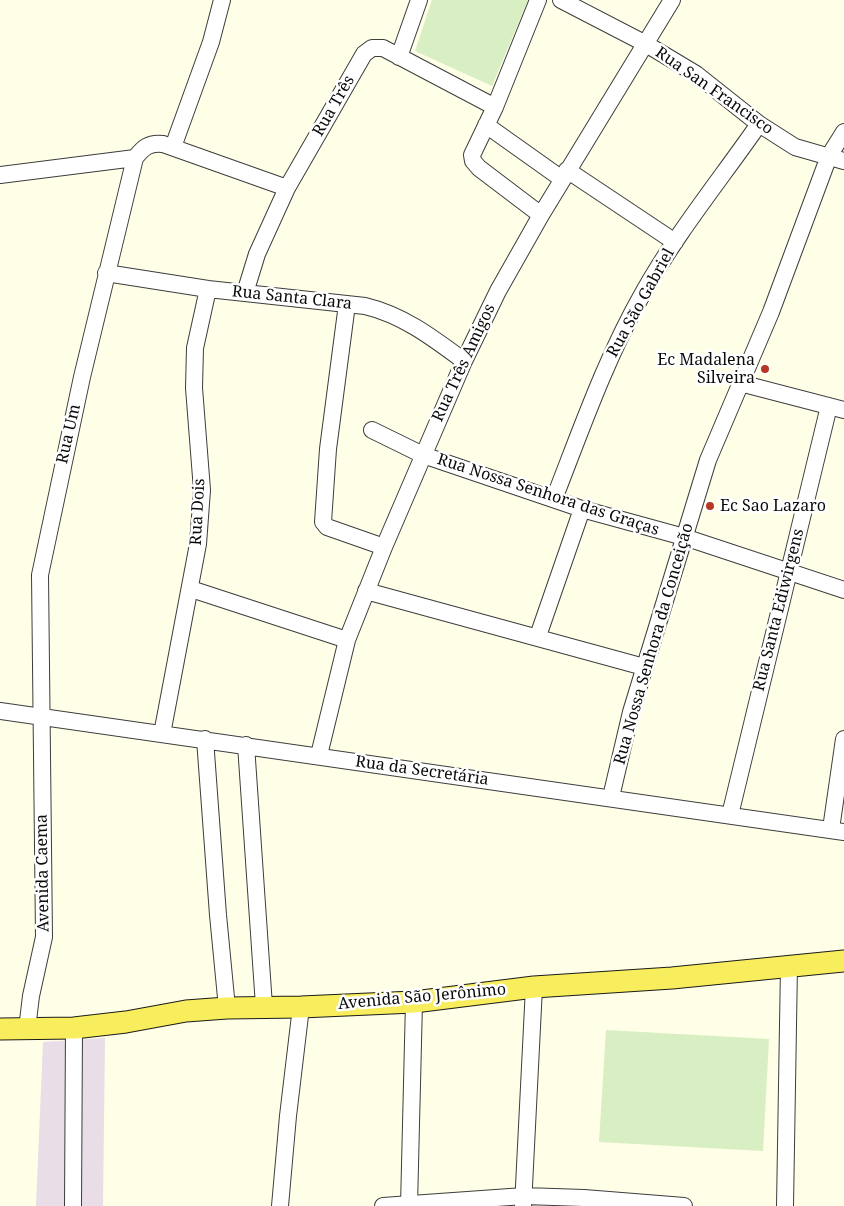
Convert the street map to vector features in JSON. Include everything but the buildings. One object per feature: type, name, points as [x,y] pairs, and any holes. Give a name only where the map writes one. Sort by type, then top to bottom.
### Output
[{"type":"main road","name":"Avenida São Jerônimo","points":[[0,1029],[74,1028],[126,1022],[186,1011],[227,1008],[414,1002],[534,987],[672,978],[844,961]]},
{"type":"street","points":[[174,147],[211,42],[222,0]]},
{"type":"street","points":[[399,57],[419,0]]},
{"type":"street","points":[[538,0],[495,107],[472,155],[473,161],[479,168],[540,215]]},
{"type":"street","name":"Rua San Francisco","points":[[561,0],[646,44],[696,74],[759,124],[795,147],[837,158]]},
{"type":"street","name":"Rua Três Amigos","points":[[319,755],[347,640],[423,454],[464,361],[498,291],[540,215],[672,0]]},
{"type":"street","name":"Rua Três","points":[[245,293],[257,254],[287,188],[364,54],[372,48],[383,48],[495,107]]},
{"type":"street","name":"Rua São Gabriel","points":[[554,499],[611,355],[643,293],[675,242],[759,124]]},
{"type":"street","points":[[486,125],[675,242]]},
{"type":"street","name":"Rua Nossa Senhora da Conceição","points":[[611,797],[631,712],[708,460],[837,158],[844,132]]},
{"type":"street","points":[[0,175],[135,158],[141,150],[150,144],[162,144],[287,188]]},
{"type":"street","name":"Rua Um","points":[[43,716],[40,575],[63,460],[106,273],[135,158]]},
{"type":"street","name":"Rua Santa Clara","points":[[106,273],[208,289],[365,306],[390,313],[429,335],[464,361]]},
{"type":"street","name":"Rua Dois","points":[[162,734],[191,589],[202,490],[194,388],[195,348],[208,289]]},
{"type":"street","points":[[348,304],[328,448],[323,522],[327,527],[384,547]]},
{"type":"street","points":[[740,382],[837,408]]},
{"type":"street","name":"Rua Santa Ediwirgens","points":[[730,815],[788,574],[837,408]]},
{"type":"street","name":"Rua Nossa Senhora das Graças","points":[[372,430],[423,454],[582,509],[684,537],[788,574],[844,590]]},
{"type":"street","points":[[538,636],[582,509]]},
{"type":"street","points":[[191,589],[347,640]]},
{"type":"street","points":[[366,590],[538,636],[644,667]]},
{"type":"street","name":"Rua da Secretária","points":[[0,711],[837,830]]},
{"type":"street","name":"Avenida Caema","points":[[27,1029],[31,996],[44,937],[43,716]]},
{"type":"street","points":[[205,739],[219,932],[227,1008]]},
{"type":"street","points":[[837,830],[844,739]]},
{"type":"street","points":[[246,745],[264,1006]]},
{"type":"street","points":[[785,1206],[789,965]]},
{"type":"street","points":[[524,1201],[534,987]]},
{"type":"street","points":[[408,1205],[414,1002]]},
{"type":"street","points":[[280,1206],[288,1116],[302,1007]]},
{"type":"street","points":[[73,1206],[74,1028]]},
{"type":"street","points":[[383,1206],[584,1198],[638,1204],[684,1206]]},
{"type":"shaded area","points":[[105,1038],[103,1206],[36,1206],[43,1042]]},
{"type":"green space","points":[[432,0],[528,0],[492,86],[415,51]]},
{"type":"green space","points":[[606,1030],[769,1039],[763,1151],[599,1142]]},
{"type":"place","name":"Ec Madalena Silveira","points":[[765,369]]},
{"type":"place","name":"Ec Sao Lazaro","points":[[710,506]]}]
